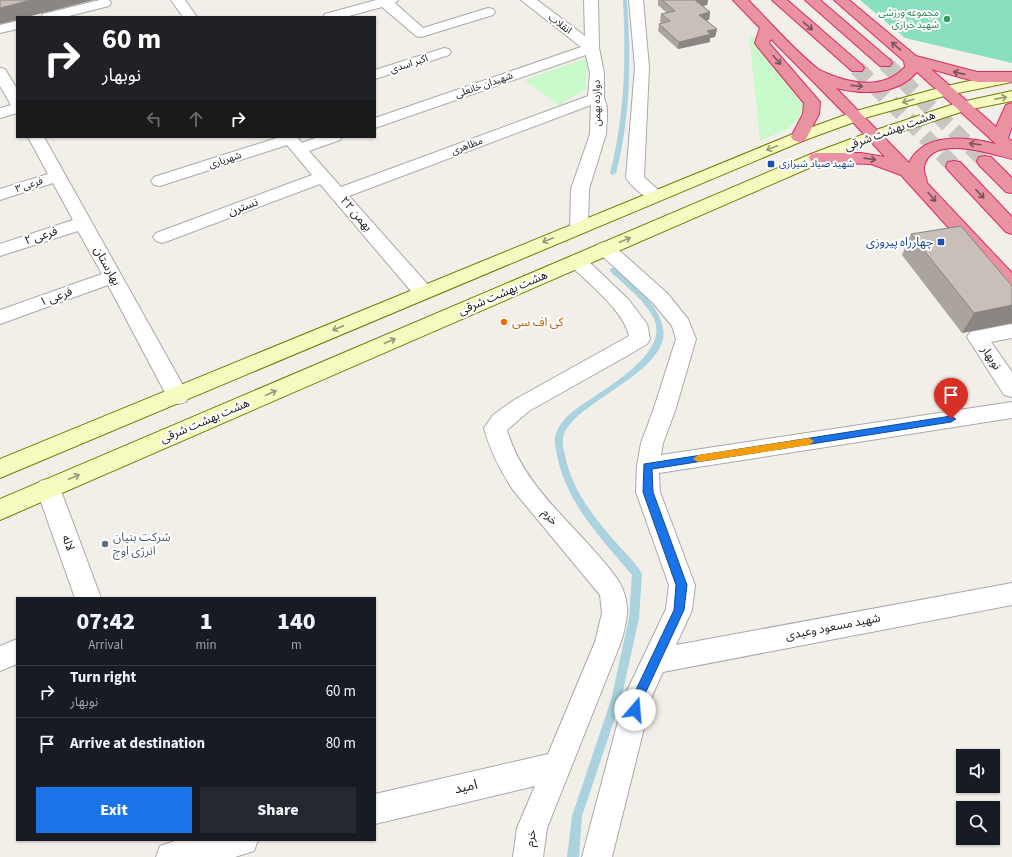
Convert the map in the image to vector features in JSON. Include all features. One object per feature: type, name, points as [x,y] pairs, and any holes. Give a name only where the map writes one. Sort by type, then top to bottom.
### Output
[{"type":"highway","points":[[740,0],[856,116],[873,136],[919,182],[1012,285]]},
{"type":"highway","points":[[779,0],[857,68]]},
{"type":"highway","points":[[812,0],[885,63]]},
{"type":"highway","points":[[841,0],[911,58],[1012,150]]},
{"type":"highway","points":[[767,27],[762,43],[808,94],[812,102],[811,114],[799,137]]},
{"type":"highway","points":[[808,68],[822,77],[840,84],[859,87],[879,87],[896,83],[908,77],[913,68],[911,58]]},
{"type":"highway","points":[[911,58],[960,73],[977,76],[1012,77]]},
{"type":"highway","points":[[1000,139],[1008,115],[1012,108]]},
{"type":"highway","points":[[919,182],[915,169],[920,157],[932,148],[951,143],[973,143],[997,148],[1012,154]]},
{"type":"highway","points":[[817,158],[844,157],[877,160],[898,168],[919,182]]},
{"type":"highway","points":[[985,161],[1012,188]]},
{"type":"highway","points":[[954,166],[1012,228]]},
{"type":"main road","name":"هشت بهشت شرقی","points":[[0,469],[799,137],[856,116],[946,91],[1012,77]]},
{"type":"main road","name":"هشت بهشت شرقی","points":[[0,510],[605,248],[817,158],[873,136],[963,106],[1012,96]]},
{"type":"main road","points":[[997,270],[1012,288]]},
{"type":"street","points":[[178,0],[189,16]]},
{"type":"street","name":"انقلاب","points":[[528,0],[592,48]]},
{"type":"street","name":"دوازده بهمن","points":[[579,228],[580,189],[598,134],[599,107],[596,98],[597,73],[592,48],[591,0]]},
{"type":"street","points":[[636,0],[642,67],[635,178],[656,196]]},
{"type":"street","points":[[334,16],[388,1],[421,32],[488,12]]},
{"type":"street","points":[[52,16],[104,3]]},
{"type":"street","points":[[0,29],[16,25]]},
{"type":"street","name":"شهیدان خانعلی","points":[[376,123],[592,48]]},
{"type":"street","name":"اکبر اسدی","points":[[376,75],[444,52]]},
{"type":"street","points":[[0,72],[16,101]]},
{"type":"street","name":"مظاهری","points":[[338,194],[596,98]]},
{"type":"street","points":[[0,113],[16,108]]},
{"type":"street","name":"بهارستان","points":[[37,138],[178,396]]},
{"type":"street","points":[[292,142],[326,138]]},
{"type":"street","name":"۲۲ بهمن","points":[[292,142],[423,292]]},
{"type":"street","name":"شهریاری","points":[[160,181],[292,142]]},
{"type":"street","name":"فرعی ۳","points":[[0,195],[57,176]]},
{"type":"street","name":"نسترن","points":[[162,237],[323,177]]},
{"type":"street","name":"فرعی ۲","points":[[0,239],[80,218]]},
{"type":"street","name":"فرعی ۲","points":[[0,250],[80,218]]},
{"type":"street","points":[[597,857],[639,696],[679,610],[682,585],[648,492],[648,466],[652,443],[664,411],[686,339],[681,324],[660,298],[605,248]]},
{"type":"street","name":"خرم","points":[[528,857],[532,828],[608,642],[616,616],[613,594],[509,464],[500,450],[495,428],[503,418],[519,407],[614,355],[640,339],[637,324],[622,305],[577,261]]},
{"type":"street","name":"فرعی ۱","points":[[0,317],[112,277]]},
{"type":"street","name":"نوبهار","points":[[1012,331],[976,337],[1012,389]]},
{"type":"street","points":[[648,466],[1012,410]]},
{"type":"street","name":"لاله","points":[[48,488],[88,597]]},
{"type":"street","name":"شهید مسعود وعیدی","points":[[655,661],[1012,594]]},
{"type":"street","points":[[0,659],[16,651]]},
{"type":"street","name":"امید","points":[[376,809],[557,766]]},
{"type":"street","points":[[171,857],[239,841]]},
{"type":"green space","name":"مجموعه ورزشی شهید خرازی","points":[[860,0],[1012,0],[1012,63],[905,38]]},
{"type":"green space","points":[[749,35],[757,39],[805,100],[804,109],[796,122],[783,131],[760,141]]},
{"type":"green space","points":[[587,58],[586,89],[559,105],[524,80]]},
{"type":"building","points":[[0,0],[31,0],[0,8]]},
{"type":"building","points":[[662,0],[695,0],[710,12],[699,15],[717,29],[707,31],[711,34],[679,42],[659,24],[670,21],[661,14],[675,11]]},
{"type":"building","points":[[961,226],[1012,286],[1012,305],[974,313],[911,234]]},
{"type":"waterway","points":[[613,173],[623,131],[627,87],[625,0]]},
{"type":"waterway","points":[[573,857],[577,816],[616,700],[634,618],[637,574],[601,532],[579,501],[570,484],[564,467],[559,439],[561,431],[568,421],[583,408],[636,370],[655,349],[660,338],[660,328],[653,312],[641,297],[613,270]]},
{"type":"tunnel","points":[[885,63],[985,161]]},
{"type":"tunnel","points":[[857,68],[954,166]]},
{"type":"slow traffic","points":[[698,459],[809,441]]},
{"type":"place","name":"مجموعه ورزشی شهید خرازی","points":[[947,19]]},
{"type":"place","name":"شهید صیاد شیرازی","points":[[771,164]]},
{"type":"place","name":"چهارراه پیروزی","points":[[941,242]]},
{"type":"place","name":"کی اف سی","points":[[504,322]]},
{"type":"place","name":"شرکت بنیان انرژی اوج","points":[[105,544]]},
{"type":"route","points":[[635,710],[639,696],[679,610],[682,585],[669,553],[648,492],[648,466],[951,419]]}]
